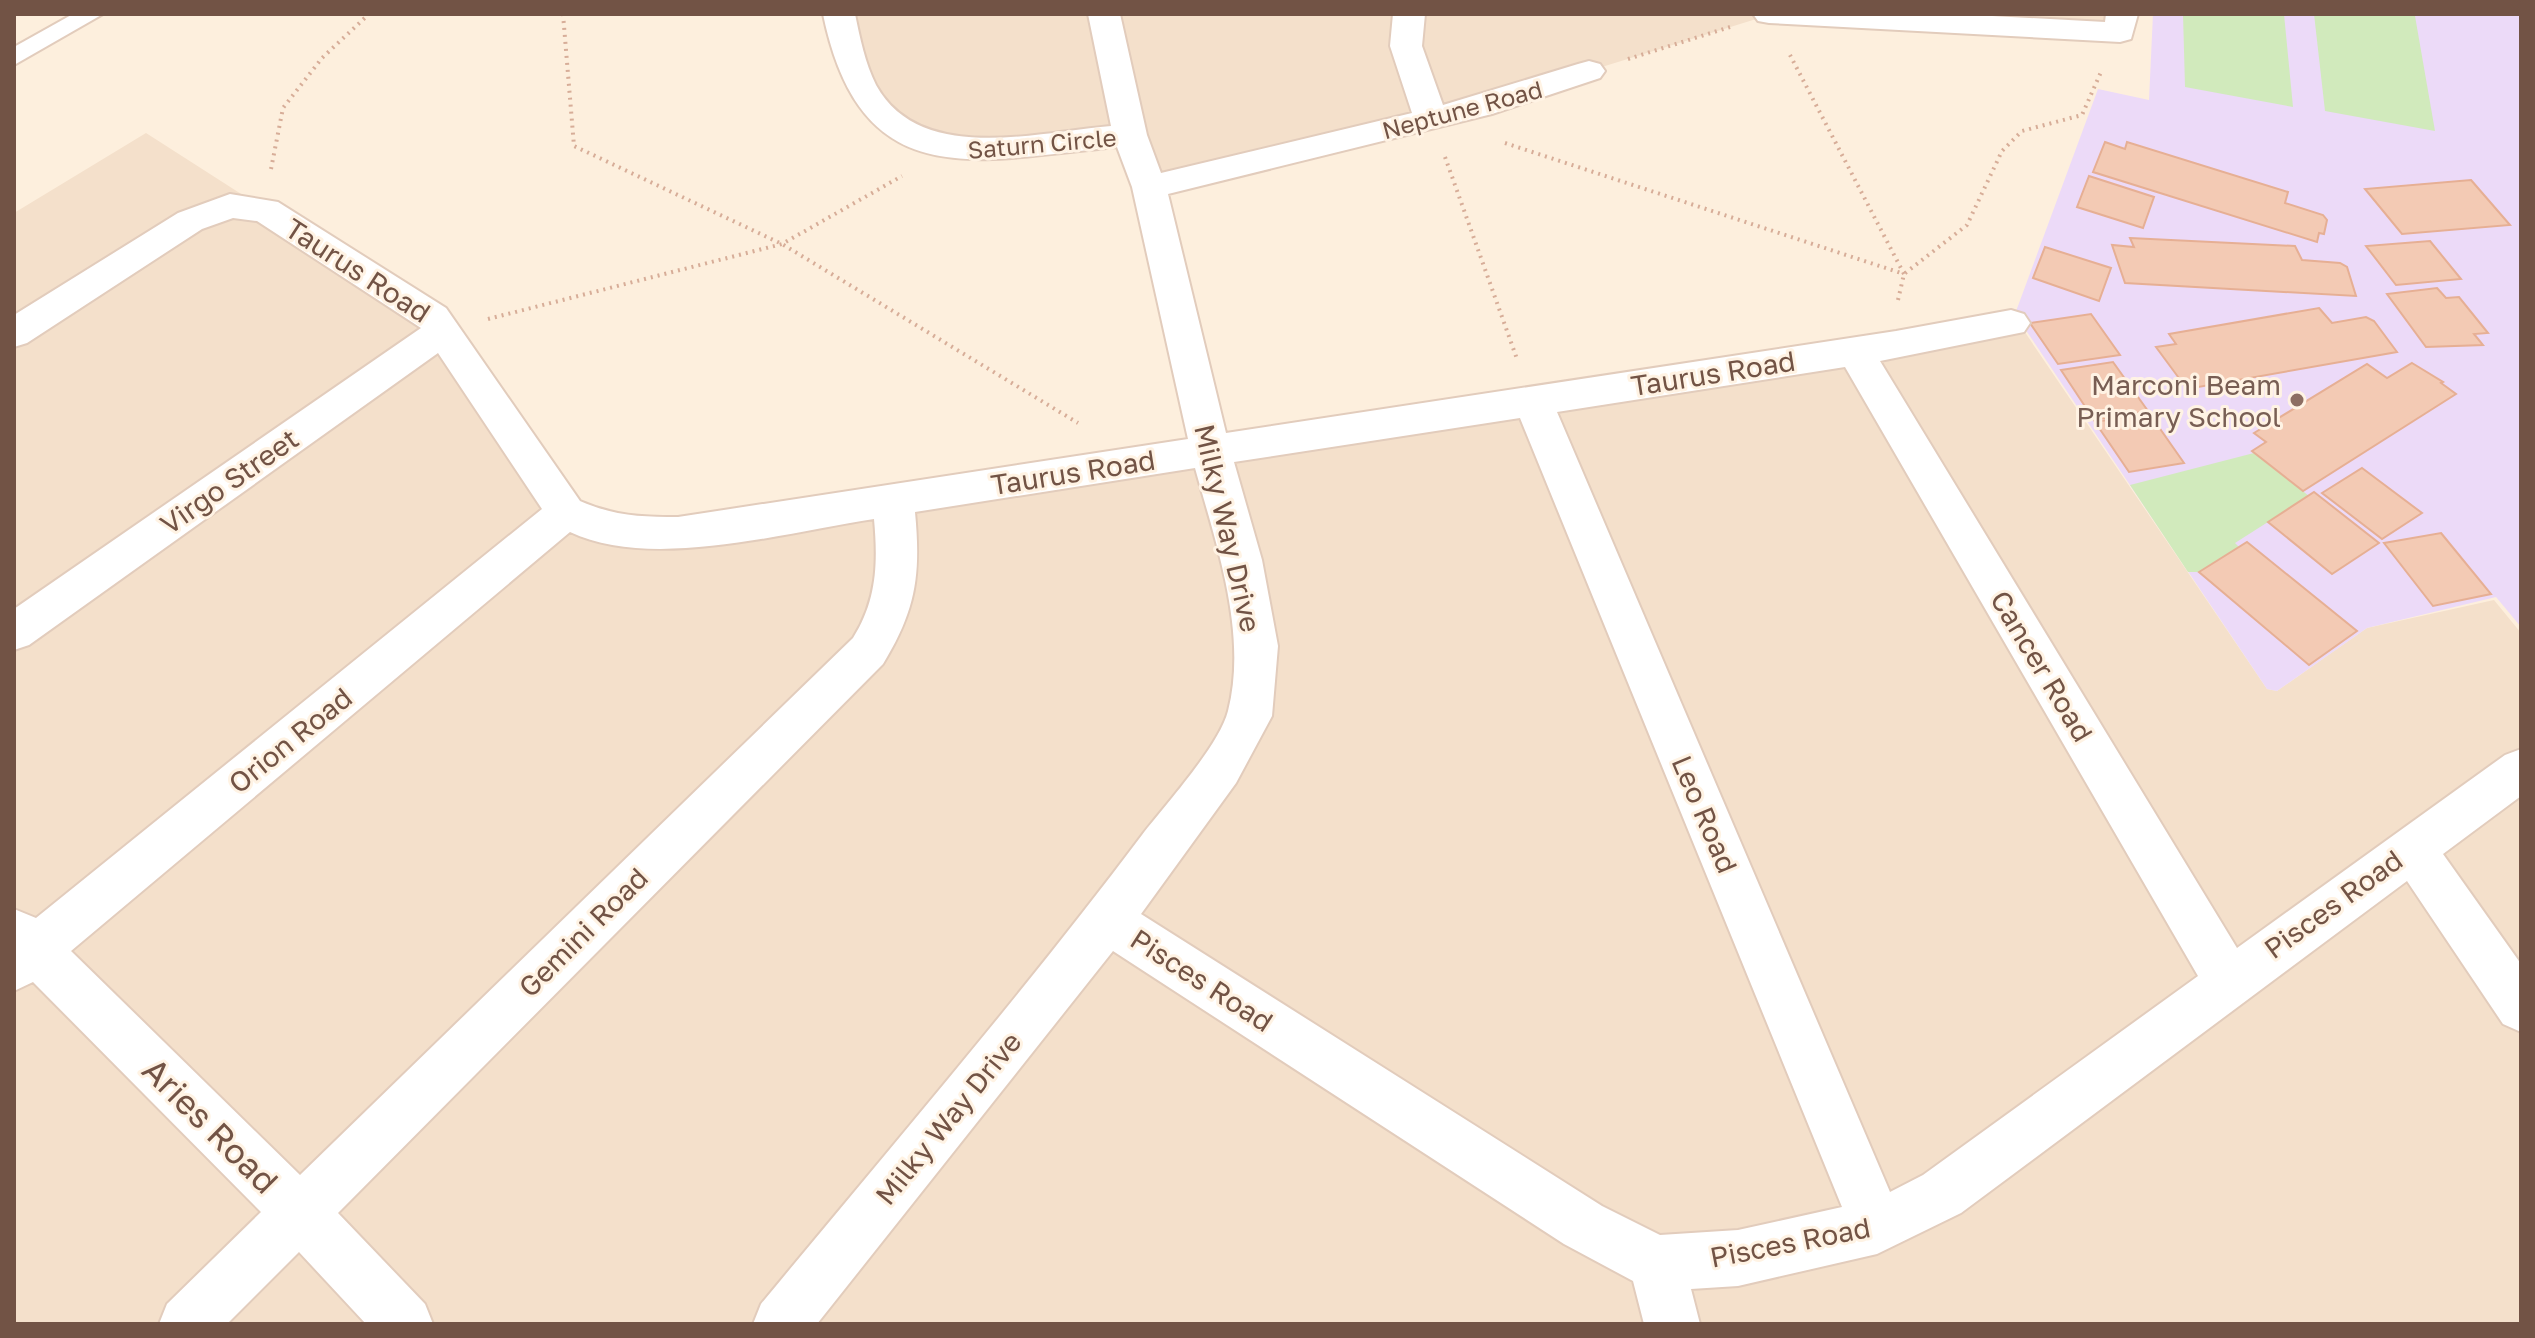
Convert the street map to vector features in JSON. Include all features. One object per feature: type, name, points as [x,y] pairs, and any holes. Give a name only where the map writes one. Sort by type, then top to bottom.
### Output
[{"type":"street","name":"Saturn Circle","points":[[839,14],[853,70],[865,92],[887,119],[919,141],[943,150],[968,150],[1130,135]]},
{"type":"street","name":"Milky Way Drive","points":[[781,1324],[1108,920],[1220,769],[1250,716],[1256,646],[1241,560],[1210,450],[1149,187],[1130,135],[1104,14]]},
{"type":"street","points":[[1409,14],[1406,46],[1431,119]]},
{"type":"street","points":[[1769,15],[2120,32],[2122,14]]},
{"type":"street","name":"Neptune Road","points":[[1149,187],[1480,107],[1589,71]]},
{"type":"street","points":[[14,333],[200,216],[230,206],[266,210]]},
{"type":"street","name":"Taurus Road","points":[[266,210],[433,317],[566,512],[598,527],[632,534],[678,533],[893,501],[1876,348],[2011,323]]},
{"type":"street","name":"Virgo Street","points":[[14,632],[444,330]]},
{"type":"street","name":"Cancer Road","points":[[1876,348],[2229,981]]},
{"type":"street","name":"Leo Road","points":[[1533,402],[1877,1227]]},
{"type":"street","name":"Gemini Road","points":[[187,1324],[868,651],[893,606],[899,581],[893,501]]},
{"type":"street","name":"Orion Road","points":[[21,949],[566,512]]},
{"type":"street","name":"Pisces Road","points":[[1108,920],[1583,1225],[1657,1263],[1738,1258],[1877,1227],[1942,1194],[2521,769]]},
{"type":"street","points":[[2411,847],[2521,1007]]},
{"type":"street","name":"Aries Road","points":[[21,949],[299,1212],[405,1324]]},
{"type":"street","points":[[1657,1263],[1672,1324]]},
{"type":"lane","points":[[14,57],[91,14]]},
{"type":"path","points":[[266,210],[283,108],[322,58],[369,14]]},
{"type":"path","points":[[563,14],[574,146],[782,244],[1140,461]]},
{"type":"path","points":[[1589,71],[1769,15],[1904,274]]},
{"type":"path","points":[[1876,348],[1894,319],[1904,274],[1967,225],[2002,151],[2022,131],[2082,115],[2101,73],[2111,63]]},
{"type":"path","points":[[1431,119],[1904,274]]},
{"type":"path","points":[[1431,119],[1533,402]]},
{"type":"path","points":[[444,330],[782,244],[902,177],[919,141]]},
{"type":"shaded area","points":[[839,14],[2122,14],[2120,32],[1769,15],[1589,71],[1149,187],[1130,135],[968,150],[887,119]]},
{"type":"shaded area","name":"Marconi Beam Primary School","points":[[2153,14],[2521,14],[2521,627],[2496,597],[2367,628],[2277,691],[2267,689],[2015,314],[2098,89],[2149,100]]},
{"type":"shaded area","points":[[146,133],[433,317],[549,490],[632,534],[2018,322],[2267,689],[2277,691],[2367,628],[2494,600],[2521,633],[2521,1324],[14,1324],[14,213]]},
{"type":"green space","points":[[2183,14],[2284,14],[2293,107],[2185,87]]},
{"type":"green space","points":[[2314,14],[2415,16],[2435,131],[2325,111]]},
{"type":"green space","points":[[2254,453],[2309,496],[2235,543],[2239,547],[2199,572],[2188,572],[2130,485]]},
{"type":"building","points":[[2105,142],[2125,149],[2127,142],[2288,192],[2285,203],[2323,215],[2327,220],[2324,234],[2319,233],[2317,242],[2093,172]]},
{"type":"building","points":[[2089,176],[2154,197],[2143,228],[2077,207]]},
{"type":"building","points":[[2471,180],[2510,225],[2402,234],[2365,189]]},
{"type":"building","points":[[2130,238],[2295,246],[2302,260],[2340,263],[2347,267],[2356,296],[2125,283],[2112,245],[2134,247]]},
{"type":"building","points":[[2430,241],[2461,279],[2396,285],[2366,246]]},
{"type":"building","points":[[2045,247],[2111,268],[2099,301],[2033,278]]},
{"type":"building","points":[[2437,288],[2446,298],[2459,297],[2488,333],[2474,334],[2483,345],[2426,347],[2387,294]]},
{"type":"building","points":[[2319,308],[2332,323],[2366,317],[2374,321],[2397,352],[2187,389],[2156,347],[2176,344],[2169,334]]},
{"type":"building","points":[[2091,314],[2120,355],[2058,364],[2030,323]]},
{"type":"building","points":[[2113,362],[2148,411],[2094,420],[2061,370]]},
{"type":"building","points":[[2412,363],[2456,394],[2303,491],[2252,451],[2266,442],[2254,433],[2367,364],[2387,378]]},
{"type":"building","points":[[2149,413],[2184,463],[2129,472],[2095,422]]},
{"type":"building","points":[[2362,468],[2422,513],[2382,539],[2322,493]]},
{"type":"building","points":[[2314,492],[2379,543],[2332,574],[2268,522]]},
{"type":"building","points":[[2441,533],[2491,594],[2433,606],[2384,543]]},
{"type":"building","points":[[2247,542],[2357,631],[2309,665],[2199,572]]},
{"type":"place","name":"Marconi Beam Primary School","points":[[2297,400]]}]
